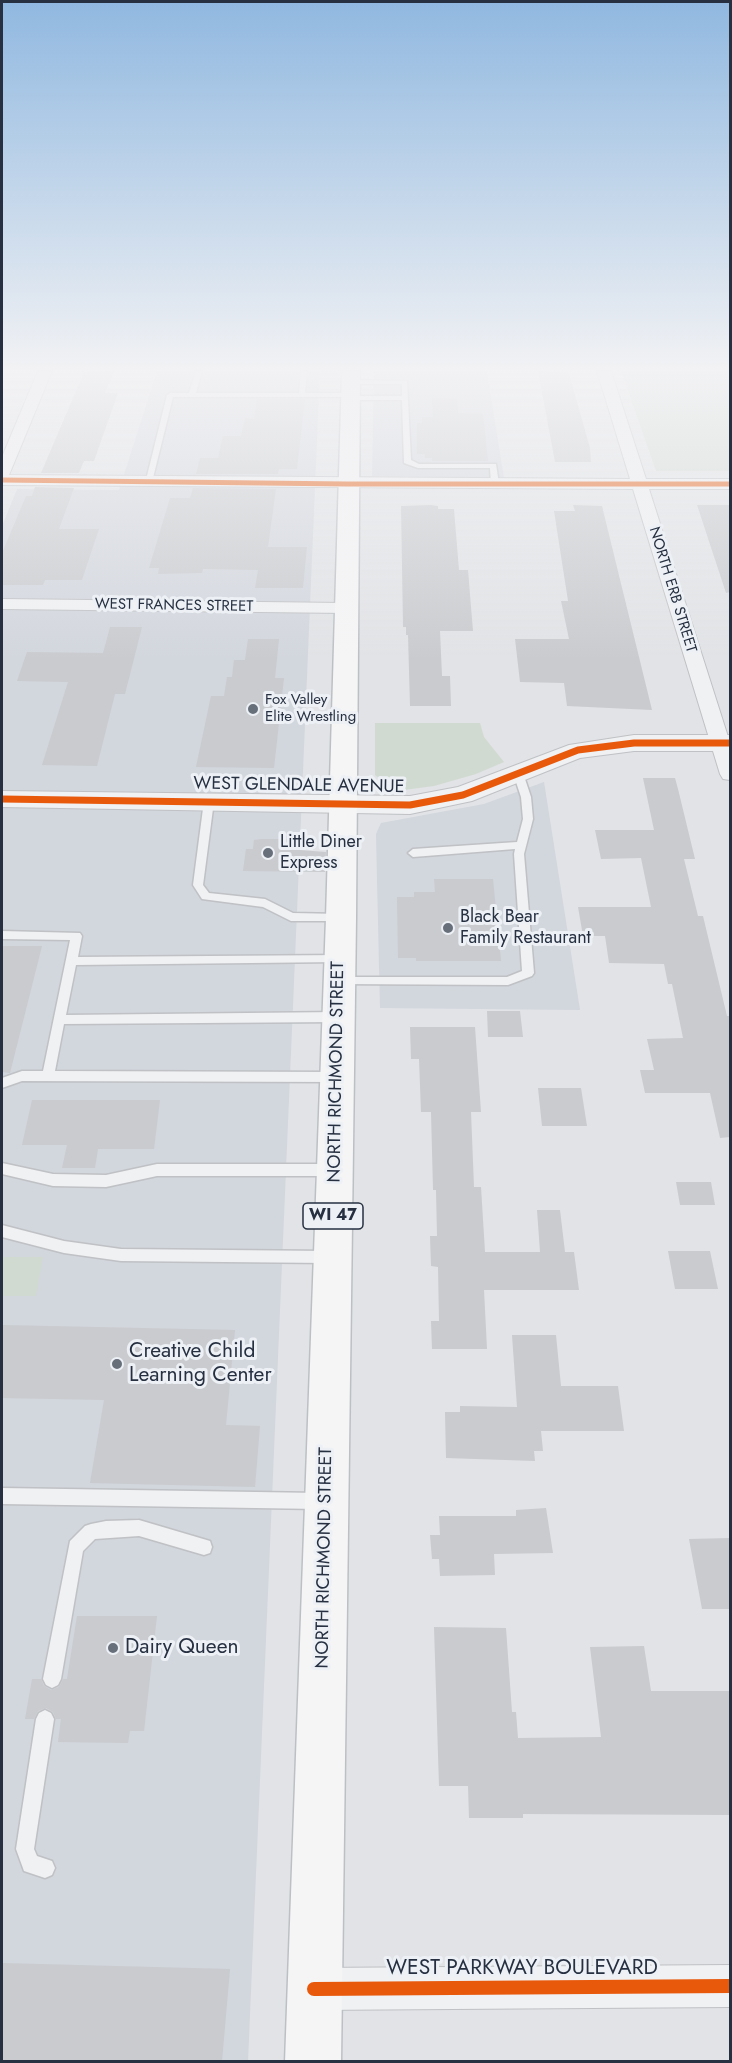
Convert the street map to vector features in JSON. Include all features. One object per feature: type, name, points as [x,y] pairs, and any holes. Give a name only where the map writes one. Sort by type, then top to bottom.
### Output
[{"type":"main road","name":"NORTH RICHMOND STREET","points":[[313,2061],[341,918],[348,467]]},
{"type":"street","name":"NORTH ERB STREET","points":[[634,467],[725,743],[730,774]]},
{"type":"street","points":[[2,480],[347,484],[730,484]]},
{"type":"street","name":"WEST FRANCES STREET","points":[[2,604],[346,608]]},
{"type":"street","name":"WEST GLENDALE AVENUE","points":[[2,799],[393,806],[431,802],[492,785],[557,756],[607,745],[725,743]]},
{"type":"street","name":"WEST PARKWAY BOULEVARD","points":[[315,1989],[730,1986]]},
{"type":"lane","points":[[148,482],[152,467]]},
{"type":"lane","points":[[493,467],[495,484]]},
{"type":"lane","points":[[60,1020],[339,985],[389,981],[508,981],[528,973],[519,854],[528,819],[526,797],[518,773]]},
{"type":"lane","points":[[209,801],[198,885],[206,896],[265,903],[291,917],[341,918]]},
{"type":"lane","points":[[412,853],[522,844]]},
{"type":"lane","points":[[2,935],[76,936],[48,1076]]},
{"type":"lane","points":[[71,961],[339,985]]},
{"type":"lane","points":[[2,1083],[22,1076],[337,1077]]},
{"type":"lane","points":[[2,1169],[53,1180],[106,1181],[157,1170],[334,1170]]},
{"type":"lane","points":[[2,1231],[64,1247],[121,1255],[332,1257]]},
{"type":"lane","points":[[2,1496],[327,1501]]},
{"type":"lane","points":[[52,1679],[76,1547],[91,1532],[140,1528],[204,1547]]},
{"type":"lane","points":[[45,1719],[25,1849],[31,1864],[45,1868]]},
{"type":"shaded area","points":[[126,467],[316,467],[248,2061],[2,2062],[2,526],[17,489],[119,490]]},
{"type":"shaded area","points":[[372,467],[502,467],[504,478],[372,476]]},
{"type":"shaded area","points":[[655,467],[730,467],[730,471],[656,471]]},
{"type":"shaded area","points":[[375,723],[480,723],[484,737],[504,762],[476,774],[434,786],[404,790],[402,786],[389,786],[375,775]]},
{"type":"shaded area","points":[[544,782],[580,1010],[380,1008],[376,834],[381,823],[484,804]]},
{"type":"shaded area","points":[[2,1257],[43,1257],[36,1296],[2,1296]]},
{"type":"building","points":[[43,467],[81,467],[79,473],[41,473]]},
{"type":"building","points":[[198,467],[297,467],[279,469],[278,474],[196,474]]},
{"type":"building","points":[[35,487],[74,488],[59,529],[99,529],[82,580],[45,580],[43,585],[2,585],[2,553],[26,496],[32,496]]},
{"type":"building","points":[[193,488],[276,489],[268,547],[307,547],[303,588],[255,588],[258,570],[203,569],[202,573],[158,574],[159,568],[149,568],[170,498],[190,498]]},
{"type":"building","points":[[573,505],[602,506],[652,710],[567,706],[564,683],[520,682],[515,639],[569,639],[561,601],[568,601],[554,511],[575,511]]},
{"type":"building","points":[[697,505],[730,505],[730,592],[726,593]]},
{"type":"building","points":[[401,506],[438,506],[438,509],[454,509],[459,570],[468,570],[473,631],[440,631],[442,676],[450,676],[451,706],[410,706],[408,635],[406,635],[406,627],[403,627]]},
{"type":"building","points":[[110,627],[142,627],[125,694],[115,694],[97,766],[42,765],[68,682],[17,681],[27,652],[103,653]]},
{"type":"building","points":[[248,639],[279,639],[275,678],[284,678],[274,768],[196,767],[211,696],[224,696],[227,677],[232,677],[234,660],[245,660]]},
{"type":"building","points":[[643,778],[675,778],[695,859],[684,859],[698,916],[703,916],[727,1016],[730,1016],[730,1137],[720,1138],[710,1093],[645,1093],[640,1070],[654,1070],[647,1039],[683,1038],[672,984],[668,984],[664,964],[609,963],[605,936],[583,936],[578,907],[651,907],[641,858],[601,859],[595,830],[654,830]]},
{"type":"building","name":"Little Diner Express","points":[[287,839],[286,849],[326,852],[325,872],[243,871],[246,849],[253,849],[254,840]]},
{"type":"building","name":"Black Bear Family Restaurant","points":[[434,879],[493,879],[501,961],[416,961],[416,958],[398,958],[397,897],[414,897],[414,892],[435,892]]},
{"type":"building","points":[[2,946],[42,946],[10,1073],[2,1072]]},
{"type":"building","points":[[487,1011],[520,1011],[523,1037],[488,1037]]},
{"type":"building","points":[[410,1027],[475,1027],[481,1112],[471,1112],[474,1187],[481,1187],[485,1252],[540,1252],[537,1210],[560,1210],[565,1252],[574,1252],[579,1290],[484,1290],[487,1349],[432,1349],[431,1321],[439,1321],[438,1267],[431,1266],[430,1236],[437,1236],[431,1112],[421,1112],[419,1059],[411,1059]]},
{"type":"building","points":[[538,1088],[581,1088],[587,1126],[542,1126]]},
{"type":"building","points":[[32,1100],[160,1100],[154,1149],[98,1149],[95,1168],[62,1168],[67,1145],[22,1145]]},
{"type":"building","points":[[676,1182],[711,1182],[715,1205],[680,1205]]},
{"type":"building","points":[[668,1251],[710,1251],[718,1289],[675,1289]]},
{"type":"building","points":[[2,1325],[235,1330],[226,1425],[260,1426],[255,1487],[90,1483],[104,1400],[2,1398]]},
{"type":"building","points":[[512,1335],[556,1335],[561,1386],[618,1386],[624,1431],[541,1431],[543,1451],[534,1451],[535,1461],[446,1458],[445,1412],[460,1412],[460,1406],[517,1407]]},
{"type":"building","points":[[546,1508],[553,1553],[494,1554],[495,1575],[440,1576],[439,1559],[432,1559],[430,1535],[440,1535],[439,1516],[516,1516],[516,1510]]},
{"type":"building","points":[[730,1538],[730,1609],[702,1609],[689,1539]]},
{"type":"building","name":"Dairy Queen","points":[[77,1616],[157,1616],[144,1731],[130,1731],[128,1743],[58,1742],[61,1719],[56,1719],[53,1712],[46,1708],[38,1711],[34,1719],[25,1719],[32,1679],[41,1679],[44,1686],[51,1690],[59,1687],[63,1679],[67,1679]]},
{"type":"building","points":[[434,1627],[506,1628],[512,1712],[516,1712],[518,1738],[601,1737],[590,1647],[644,1646],[651,1691],[730,1691],[730,1815],[523,1814],[523,1818],[469,1818],[468,1786],[439,1786]]},
{"type":"building","points":[[2,1963],[230,1969],[222,2061],[2,2061]]},
{"type":"cycle path","points":[[2,480],[347,484],[730,484]]},
{"type":"cycle path","points":[[2,799],[410,805],[463,795],[492,785],[557,756],[578,750],[634,743],[730,743]]},
{"type":"cycle path","points":[[314,1989],[730,1986]]},
{"type":"place","name":"Fox Valley Elite Wrestling","points":[[253,709]]},
{"type":"place","name":"Little Diner Express","points":[[268,853]]},
{"type":"place","name":"Black Bear Family Restaurant","points":[[448,928]]},
{"type":"place","name":"Creative Child Learning Center","points":[[117,1364]]},
{"type":"place","name":"Dairy Queen","points":[[113,1648]]}]
